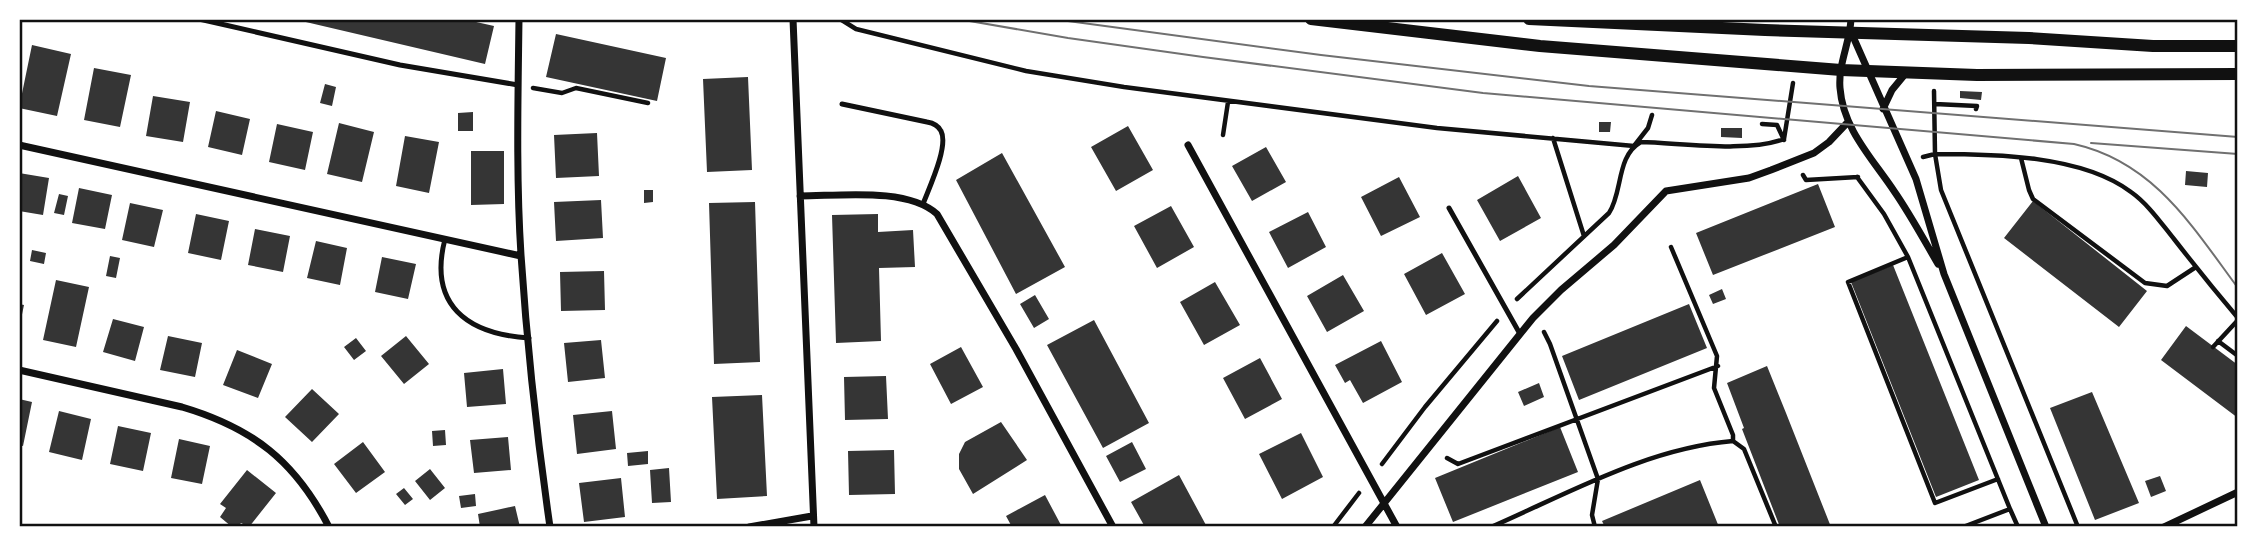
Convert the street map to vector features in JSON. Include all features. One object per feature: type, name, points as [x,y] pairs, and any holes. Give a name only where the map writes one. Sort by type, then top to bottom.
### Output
[{"type":"street","points":[[519,19],[517,127],[521,256],[536,418],[550,527]]},
{"type":"street","points":[[793,19],[814,527]]},
{"type":"street","points":[[1311,19],[1552,47],[1841,70],[2062,76],[2238,74]]},
{"type":"street","points":[[1529,19],[1851,26],[2153,46],[2238,46]]},
{"type":"street","points":[[1851,26],[1841,70],[1842,106],[1847,123],[1893,189],[1944,274]]},
{"type":"street","points":[[1851,26],[1866,71],[1916,179],[1944,274],[2046,527]]},
{"type":"street","points":[[1883,109],[1892,90],[1906,73]]},
{"type":"street","points":[[1365,527],[1533,318],[1614,245],[1666,191],[1749,178],[1771,170],[1814,153],[1847,123]]},
{"type":"street","points":[[19,145],[521,256]]},
{"type":"street","points":[[1188,145],[1397,527]]},
{"type":"street","points":[[800,196],[901,197],[923,204],[937,214],[1016,349],[1113,527]]},
{"type":"street","points":[[19,370],[182,407],[226,423],[275,454],[293,470],[329,527]]},
{"type":"street","points":[[2164,527],[2238,492]]},
{"type":"street","points":[[749,527],[812,516]]},
{"type":"lane","points":[[199,19],[400,65],[518,85]]},
{"type":"lane","points":[[842,104],[927,121],[941,131],[943,139],[937,164],[923,204]]},
{"type":"lane","points":[[1449,208],[1520,334]]},
{"type":"lane","points":[[445,239],[440,273],[444,290],[453,306],[483,330],[530,338]]},
{"type":"path","points":[[840,19],[856,29],[1026,71],[1228,102],[1426,126],[1634,146],[1648,128],[1652,115]]},
{"type":"path","points":[[518,85],[562,93],[576,88],[648,103]]},
{"type":"path","points":[[1223,135],[1228,102]]},
{"type":"path","points":[[1935,140],[1935,106],[1977,106],[1976,109]]},
{"type":"path","points":[[1762,124],[1777,125],[1784,139]]},
{"type":"path","points":[[1553,138],[1584,236]]},
{"type":"path","points":[[2078,527],[1941,190],[1935,154],[2021,158],[2091,171],[2132,192],[2151,210],[2238,319],[2213,347]]},
{"type":"path","points":[[2021,158],[2033,199],[2145,283],[2167,286],[2196,267]]},
{"type":"path","points":[[1857,177],[1884,214],[1908,257],[2018,527]]},
{"type":"path","points":[[1671,247],[1717,356],[1714,388],[1733,441]]},
{"type":"path","points":[[1908,257],[1848,282],[1935,503],[1998,479]]},
{"type":"path","points":[[1517,298],[1550,344],[1578,418],[1598,479],[1592,515],[1595,527]]},
{"type":"path","points":[[2218,341],[2238,356]]},
{"type":"path","points":[[1447,458],[1458,464],[1718,366]]},
{"type":"path","points":[[1491,527],[1598,479],[1678,451],[1704,444],[1733,441],[1744,449],[1776,527]]},
{"type":"path","points":[[1963,527],[2010,509]]},
{"type":"building","points":[[293,19],[463,19],[494,26],[485,64]]},
{"type":"building","points":[[556,34],[666,58],[657,101],[546,77]]},
{"type":"building","points":[[32,45],[71,54],[57,116],[19,108]]},
{"type":"building","points":[[94,68],[131,75],[120,127],[84,120]]},
{"type":"building","points":[[748,77],[752,170],[707,172],[703,79]]},
{"type":"building","points":[[325,84],[336,87],[332,106],[320,103]]},
{"type":"building","points":[[1960,91],[1982,92],[1981,100],[1960,98]]},
{"type":"building","points":[[153,96],[190,102],[183,142],[146,136]]},
{"type":"building","points":[[216,111],[250,119],[242,155],[208,147]]},
{"type":"building","points":[[473,112],[473,131],[458,131],[458,113]]},
{"type":"building","points":[[1599,122],[1611,122],[1610,132],[1599,132]]},
{"type":"building","points":[[339,123],[374,132],[362,182],[327,174]]},
{"type":"building","points":[[277,124],[313,132],[305,170],[269,162]]},
{"type":"building","points":[[1128,126],[1153,170],[1116,191],[1091,147]]},
{"type":"building","points":[[1721,128],[1742,128],[1742,138],[1721,137]]},
{"type":"building","points":[[597,133],[599,176],[556,178],[554,135]]},
{"type":"building","points":[[405,136],[439,142],[429,193],[396,186]]},
{"type":"building","points":[[1266,147],[1286,182],[1252,201],[1232,166]]},
{"type":"building","points":[[471,151],[504,151],[504,204],[471,205]]},
{"type":"building","points":[[1002,153],[1065,267],[1016,294],[956,180]]},
{"type":"building","points":[[2186,171],[2208,173],[2207,187],[2185,185]]},
{"type":"building","points":[[19,173],[49,178],[43,215],[19,211]]},
{"type":"building","points":[[1518,176],[1541,218],[1500,241],[1477,200]]},
{"type":"building","points":[[1399,177],[1420,217],[1381,236],[1361,197]]},
{"type":"building","points":[[1818,184],[1835,227],[1713,275],[1696,233]]},
{"type":"building","points":[[79,188],[112,195],[105,229],[72,223]]},
{"type":"building","points":[[644,190],[653,190],[653,202],[644,203]]},
{"type":"building","points":[[59,194],[68,196],[64,215],[54,213]]},
{"type":"building","points":[[601,200],[603,238],[556,241],[554,202]]},
{"type":"building","points":[[2033,201],[2147,291],[2119,327],[2004,238]]},
{"type":"building","points":[[755,202],[760,362],[714,364],[709,203]]},
{"type":"building","points":[[130,203],[163,210],[154,247],[122,240]]},
{"type":"building","points":[[1171,206],[1194,247],[1157,268],[1134,226]]},
{"type":"building","points":[[1308,212],[1326,247],[1288,268],[1269,232]]},
{"type":"building","points":[[196,214],[229,221],[221,260],[188,253]]},
{"type":"building","points":[[878,214],[878,232],[913,230],[915,267],[879,268],[881,341],[836,343],[832,215]]},
{"type":"building","points":[[255,229],[290,236],[283,272],[248,265]]},
{"type":"building","points":[[316,241],[347,248],[340,285],[307,278]]},
{"type":"building","points":[[32,250],[46,253],[44,264],[30,261]]},
{"type":"building","points":[[1442,253],[1465,294],[1426,315],[1404,274]]},
{"type":"building","points":[[110,256],[120,258],[116,278],[106,276]]},
{"type":"building","points":[[382,257],[416,264],[408,299],[375,292]]},
{"type":"building","points":[[1893,265],[1979,480],[1936,497],[1851,282]]},
{"type":"building","points":[[604,271],[605,310],[561,311],[560,272]]},
{"type":"building","points":[[1343,275],[1364,311],[1327,332],[1307,296]]},
{"type":"building","points":[[56,280],[89,287],[76,347],[43,340]]},
{"type":"building","points":[[1215,282],[1240,325],[1204,345],[1180,302]]},
{"type":"building","points":[[1722,289],[1726,299],[1713,304],[1709,295]]},
{"type":"building","points":[[1035,295],[1049,319],[1034,328],[1020,304]]},
{"type":"building","points":[[19,304],[24,305],[20,324],[19,324]]},
{"type":"building","points":[[1689,304],[1707,348],[1579,400],[1562,356]]},
{"type":"building","points":[[113,319],[144,327],[135,361],[103,352]]},
{"type":"building","points":[[1094,320],[1149,423],[1103,448],[1047,345]]},
{"type":"building","points":[[2186,326],[2238,365],[2238,418],[2161,360]]},
{"type":"building","points":[[168,336],[202,343],[195,377],[160,370]]},
{"type":"building","points":[[406,336],[429,364],[404,384],[381,356]]},
{"type":"building","points":[[356,338],[366,351],[354,360],[344,347]]},
{"type":"building","points":[[601,340],[605,378],[568,382],[564,343]]},
{"type":"building","points":[[1381,341],[1402,382],[1363,403],[1350,380],[1345,383],[1335,365]]},
{"type":"building","points":[[961,347],[983,387],[951,404],[930,364]]},
{"type":"building","points":[[237,350],[272,364],[258,398],[223,385]]},
{"type":"building","points":[[1260,358],[1282,399],[1245,419],[1223,378]]},
{"type":"building","points":[[1767,366],[1831,527],[1780,527],[1727,383]]},
{"type":"building","points":[[503,369],[506,404],[467,407],[464,373]]},
{"type":"building","points":[[886,376],[888,419],[845,420],[844,377]]},
{"type":"building","points":[[1539,383],[1544,397],[1524,406],[1518,392]]},
{"type":"building","points":[[312,389],[339,414],[312,442],[285,417]]},
{"type":"building","points":[[2092,392],[2139,503],[2095,520],[2050,408]]},
{"type":"building","points":[[762,395],[767,496],[717,499],[712,397]]},
{"type":"building","points":[[19,399],[32,402],[23,446],[19,445]]},
{"type":"building","points":[[59,411],[91,419],[82,460],[49,452]]},
{"type":"building","points":[[612,411],[616,449],[577,454],[573,415]]},
{"type":"building","points":[[1001,422],[1027,460],[973,494],[959,469],[959,454],[965,442]]},
{"type":"building","points":[[118,426],[151,433],[143,471],[110,464]]},
{"type":"building","points":[[1560,427],[1578,472],[1453,522],[1435,478]]},
{"type":"building","points":[[445,430],[446,445],[433,446],[432,431]]},
{"type":"building","points":[[1301,433],[1323,477],[1282,499],[1259,454]]},
{"type":"building","points":[[508,437],[511,470],[474,473],[470,440]]},
{"type":"building","points":[[179,439],[210,446],[202,484],[171,478]]},
{"type":"building","points":[[363,442],[385,472],[356,493],[334,464]]},
{"type":"building","points":[[1132,442],[1146,469],[1120,482],[1106,456]]},
{"type":"building","points":[[894,450],[895,494],[849,495],[848,451]]},
{"type":"building","points":[[648,451],[648,464],[628,466],[627,453]]},
{"type":"building","points":[[669,468],[671,502],[652,503],[650,470]]},
{"type":"building","points":[[430,469],[445,488],[430,500],[415,481]]},
{"type":"building","points":[[247,470],[276,493],[249,527],[241,523],[238,527],[232,527],[220,517],[226,508],[220,504]]},
{"type":"building","points":[[1179,475],[1207,527],[1145,527],[1131,502]]},
{"type":"building","points":[[2160,476],[2166,491],[2151,497],[2145,481]]},
{"type":"building","points":[[621,478],[625,517],[584,522],[579,483]]},
{"type":"building","points":[[1700,480],[1719,527],[1605,527],[1602,521]]},
{"type":"building","points":[[404,488],[413,499],[405,505],[396,494]]},
{"type":"building","points":[[475,494],[476,506],[461,508],[459,496]]},
{"type":"building","points":[[1045,495],[1062,527],[1012,527],[1006,516]]},
{"type":"building","points":[[515,506],[520,527],[480,527],[478,514]]},
{"type":"tram line","points":[[958,19],[1068,38],[1483,93],[2074,144],[2127,165],[2149,181],[2187,220],[2238,288]]},
{"type":"tram line","points":[[1053,19],[1321,55],[1589,86],[2238,137]]},
{"type":"tram line","points":[[2091,143],[2238,154]]}]
